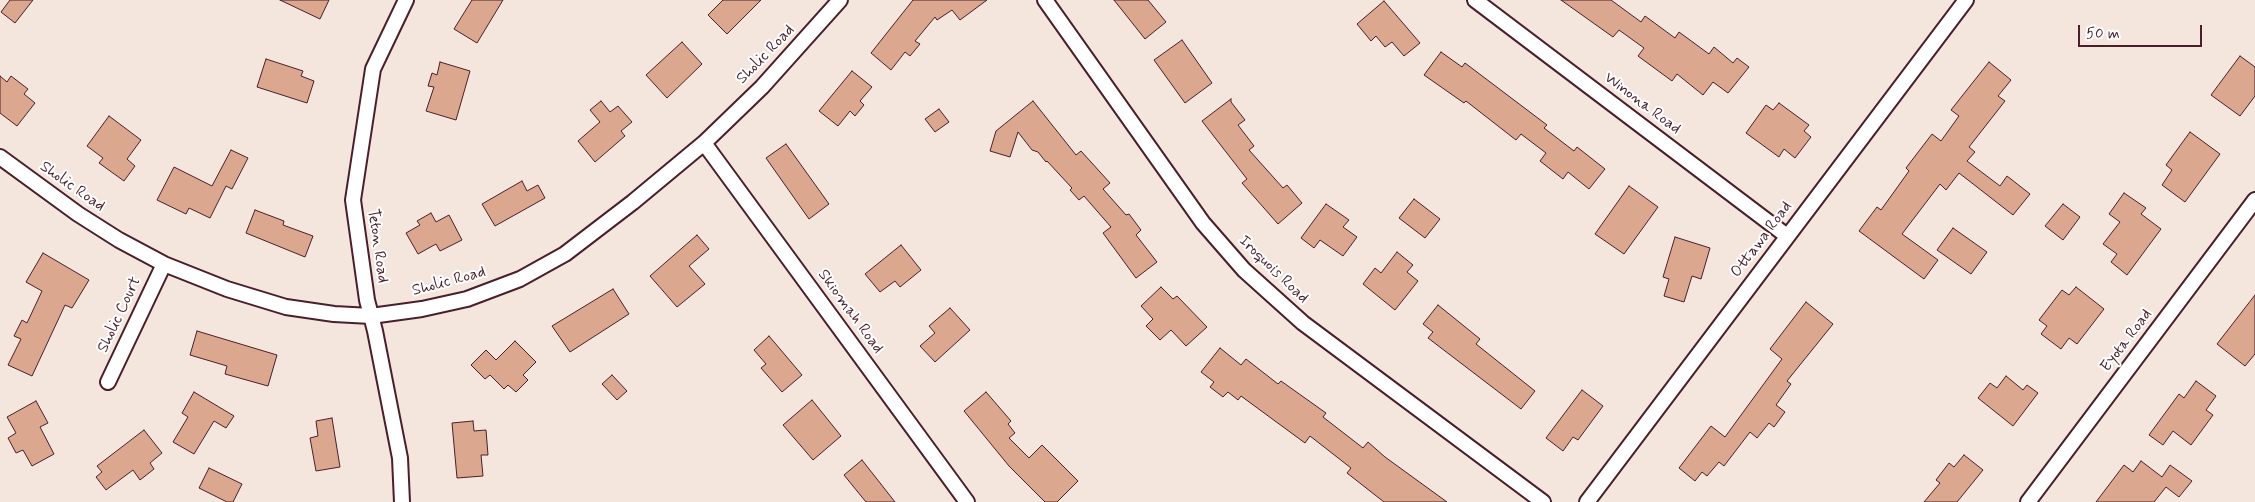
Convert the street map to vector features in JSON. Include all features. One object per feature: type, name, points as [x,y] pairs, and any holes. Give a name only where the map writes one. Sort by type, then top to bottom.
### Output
[{"type":"street","name":"Teton Road","points":[[402,502],[400,458],[375,331],[370,316],[353,200],[373,68],[406,0]]},
{"type":"street","name":"Sholic Road","points":[[0,157],[78,214],[119,240],[164,264],[227,289],[286,306],[334,314],[370,316],[422,309],[468,299],[520,279],[565,254],[633,202],[704,143],[762,86],[840,0]]},
{"type":"street","name":"Iroquois Road","points":[[1045,0],[1203,223],[1244,270],[1304,323],[1543,502]]},
{"type":"street","name":"Winona Road","points":[[1475,0],[1787,236]]},
{"type":"street","name":"Ottawa Road","points":[[1587,502],[1966,0]]},
{"type":"street","name":"Skiomah Road","points":[[704,143],[967,502]]},
{"type":"street","name":"Eyota Road","points":[[2028,502],[2255,200]]},
{"type":"street","name":"Sholic Court","points":[[108,382],[164,264]]},
{"type":"building","points":[[10,0],[33,0],[15,23],[1,12]]},
{"type":"building","points":[[280,0],[329,0],[320,19]]},
{"type":"building","points":[[472,0],[503,0],[477,43],[454,29]]},
{"type":"building","points":[[723,0],[761,0],[727,34],[708,15]]},
{"type":"building","points":[[913,0],[987,0],[960,20],[952,10],[937,20],[935,17],[915,41],[920,44],[910,56],[905,52],[891,70],[871,53]]},
{"type":"building","points":[[1114,0],[1148,0],[1166,22],[1145,39]]},
{"type":"building","points":[[1561,0],[1611,0],[1641,22],[1645,16],[1675,38],[1679,32],[1709,54],[1714,47],[1733,63],[1737,58],[1749,67],[1728,93],[1713,82],[1703,95],[1677,74],[1672,81],[1638,56],[1644,48],[1619,30],[1613,37]]},
{"type":"building","points":[[1384,1],[1420,43],[1404,56],[1392,42],[1385,47],[1376,36],[1371,41],[1357,24]]},
{"type":"building","points":[[1182,40],[1212,83],[1185,103],[1154,60]]},
{"type":"building","points":[[682,42],[702,64],[667,98],[646,75]]},
{"type":"building","points":[[1441,52],[1462,67],[1465,63],[1547,125],[1544,128],[1574,151],[1577,147],[1605,169],[1589,189],[1568,172],[1563,179],[1540,161],[1546,153],[1521,134],[1516,140],[1466,101],[1464,103],[1424,75]]},
{"type":"building","points":[[2240,56],[2255,67],[2255,96],[2240,116],[2211,95]]},
{"type":"building","points":[[266,59],[303,71],[301,76],[314,81],[307,103],[257,87]]},
{"type":"building","points":[[440,62],[470,71],[456,120],[426,111],[434,87],[428,86],[432,73],[437,75]]},
{"type":"building","points":[[1989,62],[2011,80],[1998,96],[2005,101],[1969,147],[1975,152],[1967,161],[2000,186],[2007,176],[2030,194],[2013,215],[1959,173],[1946,190],[1940,184],[1902,234],[1938,260],[1924,279],[1859,231],[1877,207],[1881,210],[1909,171],[1906,168],[1932,134],[1941,141],[1959,116],[1951,110]]},
{"type":"building","points":[[852,71],[872,87],[860,101],[864,105],[855,116],[850,111],[838,126],[819,111]]},
{"type":"building","points":[[0,76],[7,82],[11,76],[28,89],[24,94],[35,103],[17,126],[0,113]]},
{"type":"building","points":[[1231,99],[1231,102],[1245,120],[1238,125],[1254,146],[1249,150],[1283,188],[1287,185],[1302,203],[1278,224],[1242,183],[1247,179],[1202,121]]},
{"type":"building","points":[[601,101],[610,112],[618,106],[632,122],[621,131],[625,136],[595,162],[578,141],[600,122],[590,110]]},
{"type":"building","points":[[1033,101],[1076,155],[1081,151],[1110,183],[1103,189],[1126,215],[1129,214],[1141,230],[1136,235],[1157,262],[1136,278],[1103,233],[1111,227],[1084,196],[1079,200],[1070,190],[1072,188],[1038,152],[1032,150],[1018,132],[1010,157],[990,151],[996,131]]},
{"type":"building","points":[[1779,103],[1809,125],[1804,131],[1811,137],[1795,158],[1784,149],[1779,157],[1746,133],[1766,105],[1773,110]]},
{"type":"building","points":[[939,109],[949,122],[935,132],[925,119]]},
{"type":"building","points":[[109,116],[141,140],[127,159],[135,166],[124,181],[99,163],[103,158],[87,146]]},
{"type":"building","points":[[2190,132],[2220,154],[2185,202],[2162,185],[2172,170],[2166,165]]},
{"type":"building","points":[[786,144],[829,204],[809,219],[766,158]]},
{"type":"building","points":[[231,150],[248,158],[232,189],[226,186],[210,218],[189,208],[186,214],[157,200],[174,167],[212,186]]},
{"type":"building","points":[[522,181],[527,191],[538,185],[545,198],[495,226],[482,204]]},
{"type":"building","points":[[1629,186],[1658,207],[1624,254],[1595,234]]},
{"type":"building","points":[[2124,193],[2146,208],[2141,214],[2161,229],[2127,275],[2111,262],[2117,254],[2103,244],[2120,222],[2109,214]]},
{"type":"building","points":[[1414,199],[1440,219],[1425,238],[1399,218]]},
{"type":"building","points":[[1326,204],[1349,220],[1343,227],[1357,237],[1343,256],[1320,240],[1314,248],[1301,238]]},
{"type":"building","points":[[2063,204],[2080,217],[2063,240],[2045,226]]},
{"type":"building","points":[[255,210],[284,221],[283,225],[313,236],[305,257],[246,233]]},
{"type":"building","points":[[431,213],[436,222],[449,215],[462,240],[440,251],[436,244],[418,254],[406,233],[420,225],[417,221]]},
{"type":"building","points":[[1953,228],[1987,252],[1971,274],[1937,250]]},
{"type":"building","points":[[697,235],[709,249],[689,266],[705,284],[677,307],[650,276]]},
{"type":"building","points":[[1675,237],[1710,248],[1701,279],[1692,276],[1684,302],[1664,296],[1669,279],[1663,277]]},
{"type":"building","points":[[901,245],[921,270],[900,287],[895,281],[880,292],[865,274]]},
{"type":"building","points":[[1397,252],[1413,265],[1407,272],[1418,281],[1395,310],[1363,284],[1375,268],[1381,273]]},
{"type":"building","points":[[43,253],[89,280],[72,308],[65,305],[32,376],[8,365],[21,339],[14,336],[22,320],[27,323],[42,291],[26,282]]},
{"type":"building","points":[[1161,287],[1173,299],[1177,296],[1207,327],[1186,346],[1171,330],[1160,340],[1146,326],[1153,319],[1141,306]]},
{"type":"building","points":[[2076,287],[2104,309],[2077,344],[2069,338],[2061,349],[2041,334],[2047,326],[2039,320],[2062,290],[2069,295]]},
{"type":"building","points":[[613,289],[629,314],[570,352],[552,326]]},
{"type":"building","points":[[2255,295],[2255,354],[2245,366],[2217,344]]},
{"type":"building","points":[[1806,302],[1833,324],[1787,381],[1791,384],[1776,405],[1785,412],[1774,427],[1769,423],[1757,438],[1750,432],[1724,466],[1719,462],[1707,476],[1702,472],[1695,481],[1679,468],[1711,426],[1725,437],[1782,359],[1770,349]]},
{"type":"building","points":[[1438,305],[1480,339],[1476,344],[1535,391],[1521,409],[1428,338],[1433,332],[1423,324]]},
{"type":"building","points":[[950,308],[970,330],[935,362],[920,346],[935,333],[929,326]]},
{"type":"building","points":[[197,331],[277,355],[268,386],[225,374],[227,366],[190,355]]},
{"type":"building","points":[[769,336],[802,375],[782,392],[761,368],[766,364],[754,350]]},
{"type":"building","points":[[515,341],[536,362],[523,375],[528,380],[516,392],[508,385],[504,389],[490,375],[485,379],[471,365],[486,350],[496,360]]},
{"type":"building","points":[[1220,348],[1241,365],[1246,359],[1278,384],[1281,381],[1326,413],[1323,417],[1363,448],[1368,442],[1385,457],[1447,502],[1384,502],[1347,473],[1351,468],[1310,436],[1305,443],[1241,396],[1238,400],[1228,392],[1223,397],[1210,387],[1214,382],[1201,372]]},
{"type":"building","points":[[612,375],[627,391],[617,400],[602,384]]},
{"type":"building","points":[[2006,376],[2023,390],[2027,385],[2038,393],[2013,426],[1978,398],[1990,383],[1997,388]]},
{"type":"building","points":[[2196,381],[2216,396],[2206,410],[2213,415],[2191,445],[2173,431],[2163,445],[2149,435],[2179,394],[2184,398]]},
{"type":"building","points":[[1582,390],[1603,406],[1578,440],[1573,437],[1563,451],[1546,438]]},
{"type":"building","points":[[194,392],[234,416],[226,428],[214,421],[194,454],[173,442],[188,417],[182,413]]},
{"type":"building","points":[[986,392],[1011,421],[1008,424],[1015,433],[1009,438],[1029,458],[1042,445],[1078,481],[1057,502],[1045,502],[1009,466],[964,411]]},
{"type":"building","points":[[812,400],[841,436],[813,460],[783,425]]},
{"type":"building","points":[[36,401],[48,423],[40,427],[54,454],[32,466],[23,450],[16,453],[8,438],[16,433],[7,417]]},
{"type":"building","points":[[332,418],[340,467],[316,471],[310,438],[318,436],[316,421]]},
{"type":"building","points":[[473,421],[474,431],[486,430],[488,455],[481,455],[483,476],[457,478],[452,423]]},
{"type":"building","points":[[144,430],[162,453],[150,463],[154,469],[140,480],[133,470],[106,490],[96,477],[102,472],[97,466]]},
{"type":"building","points":[[1964,455],[1983,470],[1957,502],[1924,502],[1940,483],[1936,480],[1949,463],[1954,467]]},
{"type":"building","points":[[862,460],[895,502],[866,502],[844,475]]},
{"type":"building","points":[[2141,461],[2162,477],[2170,465],[2192,481],[2179,497],[2166,487],[2154,502],[2096,502],[2124,465],[2133,472]]},
{"type":"building","points":[[209,468],[242,484],[233,502],[227,502],[199,488]]}]
